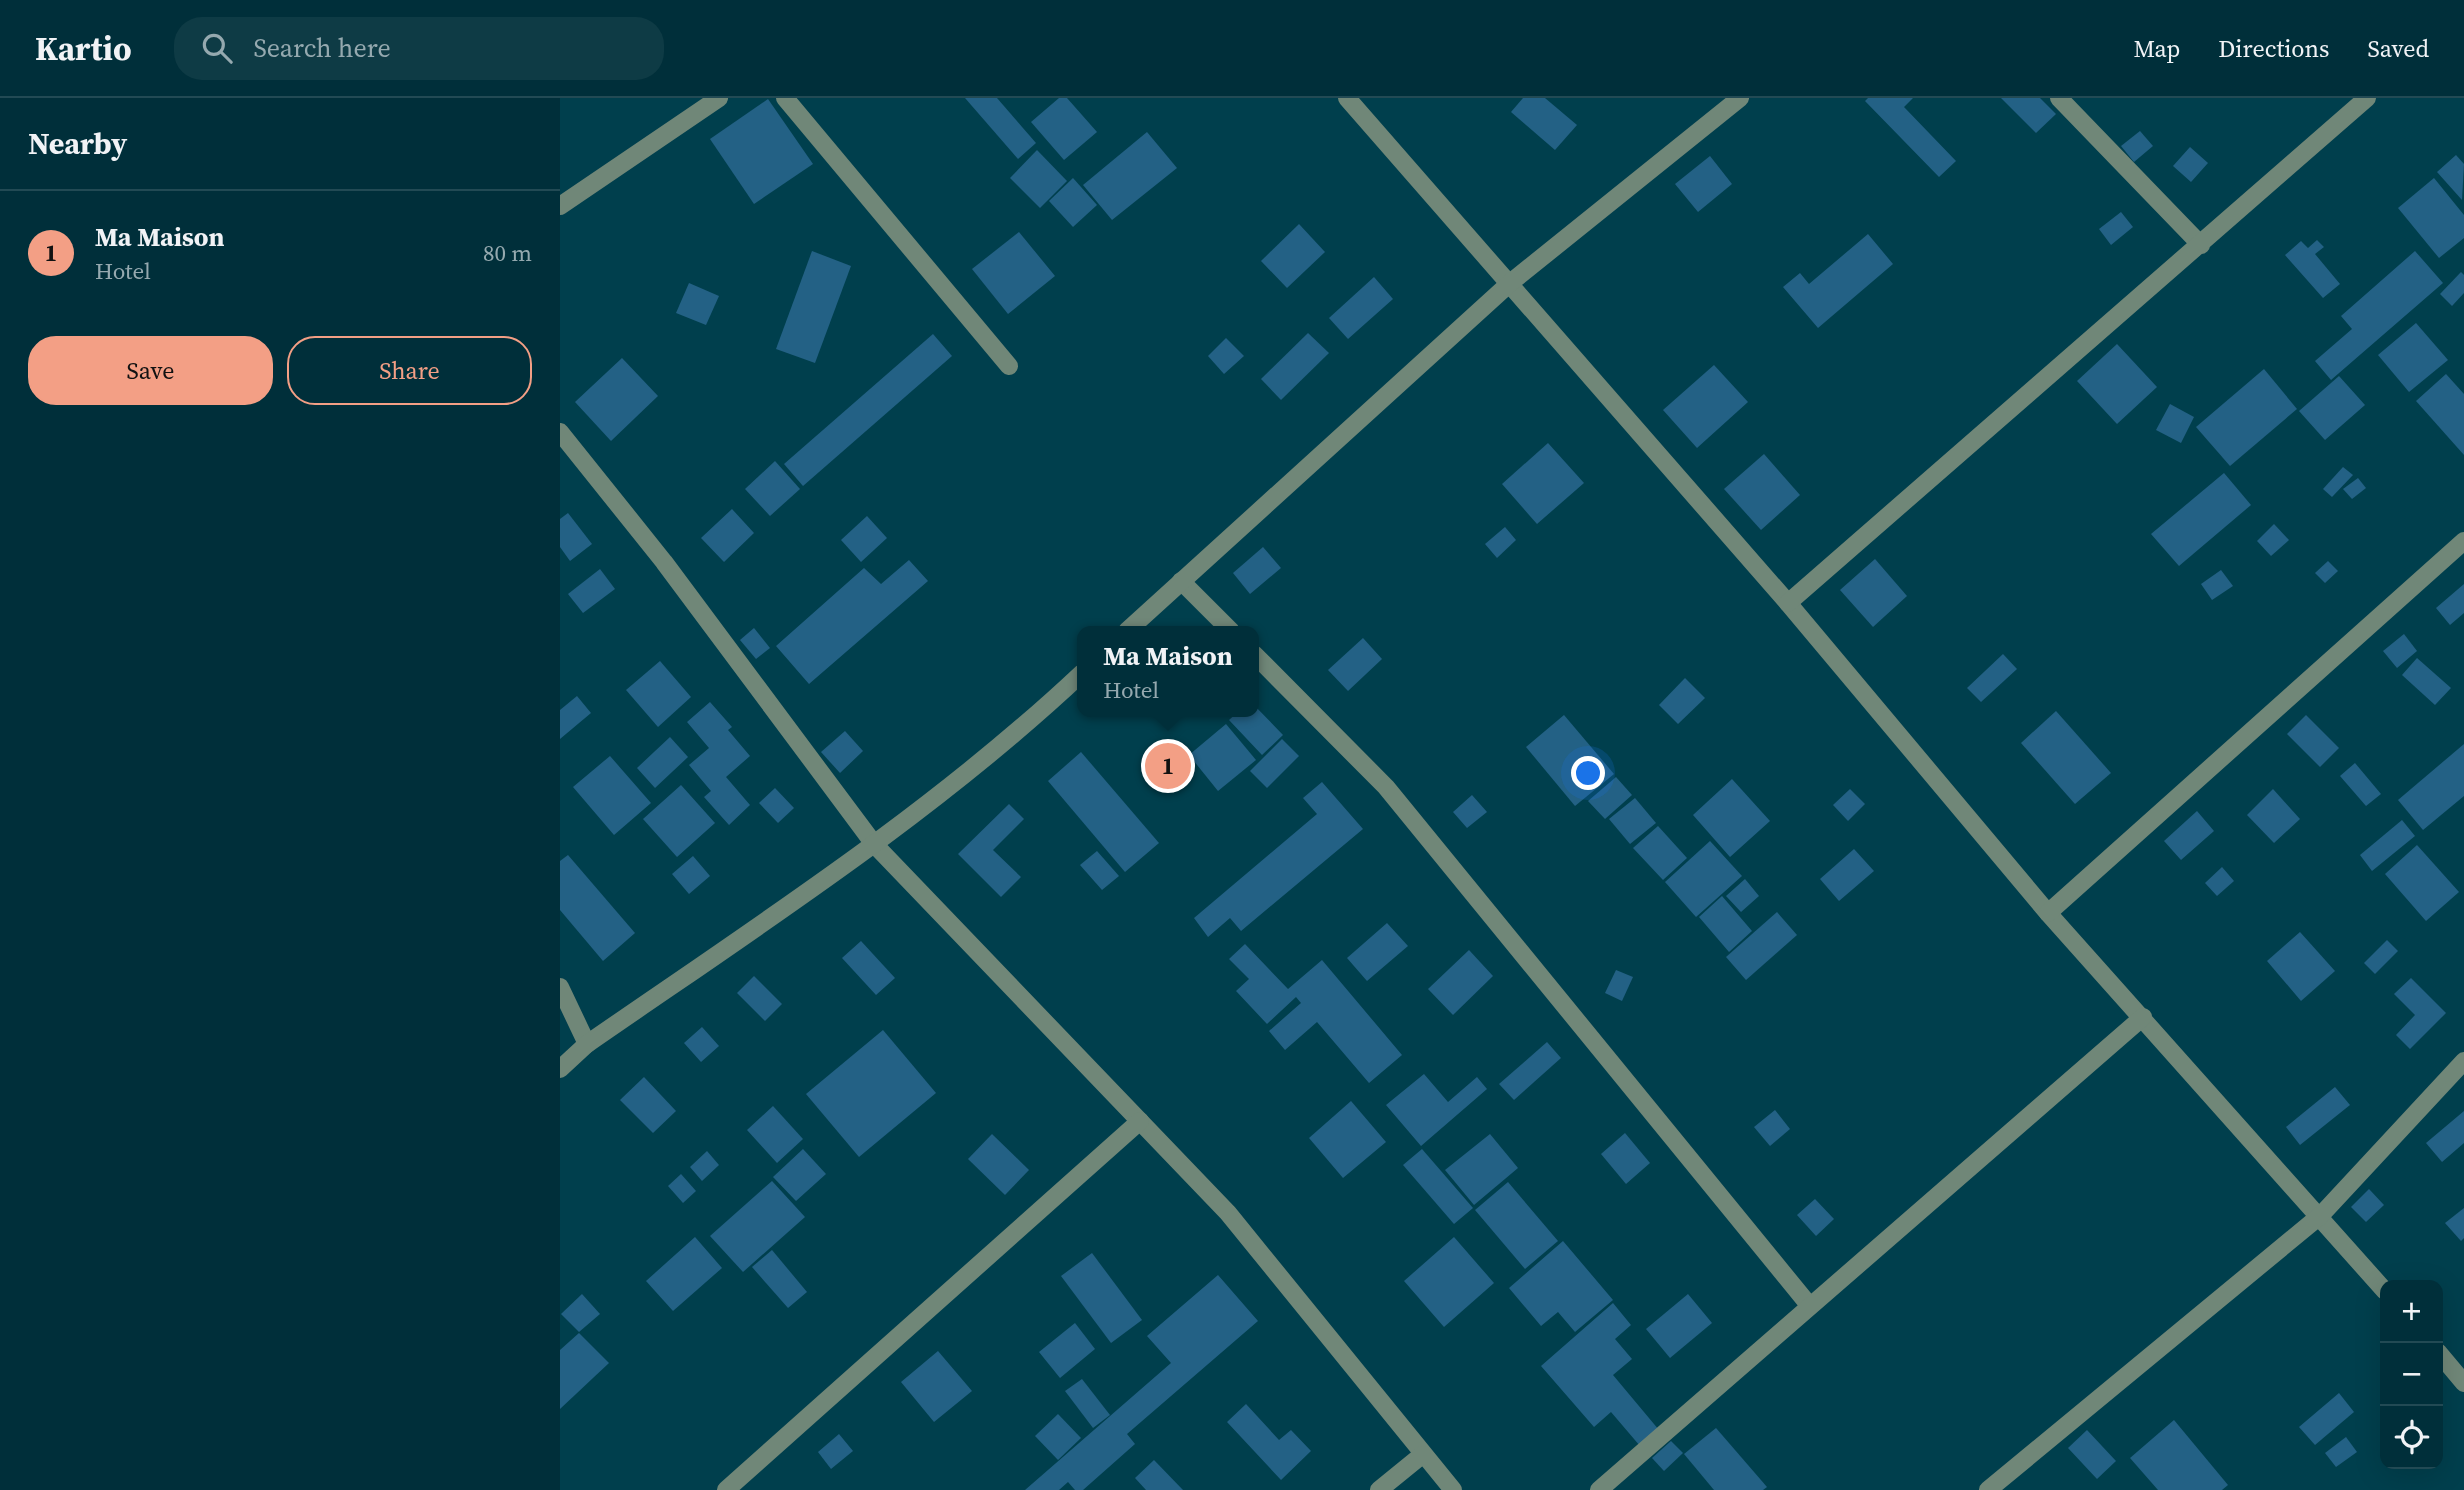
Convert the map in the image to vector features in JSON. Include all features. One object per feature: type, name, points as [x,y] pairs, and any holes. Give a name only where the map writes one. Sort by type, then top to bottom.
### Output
[{"type":"street","points":[[560,206],[719,98]]},
{"type":"street","points":[[785,98],[1009,366]]},
{"type":"street","points":[[1347,98],[1788,603],[2048,913],[2321,1215],[2380,1285]]},
{"type":"street","points":[[1132,626],[1510,284],[1740,98]]},
{"type":"street","points":[[2059,98],[2201,245]]},
{"type":"street","points":[[1788,603],[2367,98]]},
{"type":"street","points":[[560,432],[664,562],[874,844],[1237,1224],[1453,1490]]},
{"type":"street","points":[[2048,913],[2464,541]]},
{"type":"street","points":[[1181,581],[1226,626]]},
{"type":"street","points":[[1259,659],[1386,787],[1809,1305]]},
{"type":"street","points":[[560,1069],[587,1044],[874,844],[1045,708],[1077,678]]},
{"type":"street","points":[[560,987],[587,1044]]},
{"type":"street","points":[[1599,1490],[2143,1017]]},
{"type":"street","points":[[1988,1490],[2321,1215],[2464,1061]]},
{"type":"street","points":[[726,1490],[1140,1121]]},
{"type":"street","points":[[2443,1358],[2464,1383]]},
{"type":"street","points":[[1379,1490],[1422,1455]]},
{"type":"building","points":[[965,98],[997,98],[1036,143],[1018,159]]},
{"type":"building","points":[[1059,98],[1067,98],[1097,132],[1064,160],[1031,122]]},
{"type":"building","points":[[1523,98],[1545,98],[1577,125],[1555,150],[1511,112]]},
{"type":"building","points":[[1868,98],[1913,98],[1904,107],[1956,161],[1939,177],[1865,101]]},
{"type":"building","points":[[2001,98],[2040,98],[2056,114],[2036,133]]},
{"type":"building","points":[[768,99],[813,164],[754,204],[710,139]]},
{"type":"building","points":[[2140,131],[2153,146],[2134,162],[2121,146]]},
{"type":"building","points":[[1147,132],[1177,168],[1112,220],[1083,185]]},
{"type":"building","points":[[2190,147],[2208,163],[2191,182],[2173,166]]},
{"type":"building","points":[[1037,150],[1067,181],[1040,208],[1010,178]]},
{"type":"building","points":[[2456,155],[2464,164],[2462,200],[2437,172]]},
{"type":"building","points":[[1710,156],[1732,184],[1698,212],[1675,184]]},
{"type":"building","points":[[1073,178],[1097,205],[1073,227],[1049,201]]},
{"type":"building","points":[[2434,178],[2464,215],[2464,238],[2439,258],[2398,208]]},
{"type":"building","points":[[2121,212],[2133,227],[2111,245],[2099,229]]},
{"type":"building","points":[[1299,224],[1325,252],[1287,288],[1261,261]]},
{"type":"building","points":[[1019,232],[1055,276],[1008,314],[972,269]]},
{"type":"building","points":[[1868,234],[1893,264],[1818,328],[1783,287],[1800,273],[1809,284]]},
{"type":"building","points":[[2317,240],[2324,247],[2315,254],[2340,284],[2323,298],[2285,255],[2301,241],[2308,248]]},
{"type":"building","points":[[812,251],[851,266],[815,363],[776,349]]},
{"type":"building","points":[[2415,251],[2443,283],[2331,380],[2315,361],[2352,329],[2341,316]]},
{"type":"building","points":[[2461,272],[2464,275],[2464,293],[2452,306],[2440,294]]},
{"type":"building","points":[[1374,277],[1393,299],[1348,339],[1329,318]]},
{"type":"building","points":[[689,283],[719,296],[706,325],[676,313]]},
{"type":"building","points":[[2416,323],[2448,360],[2409,392],[2378,355]]},
{"type":"building","points":[[1308,333],[1329,353],[1281,400],[1261,379]]},
{"type":"building","points":[[933,334],[952,356],[803,486],[784,464]]},
{"type":"building","points":[[1226,338],[1244,356],[1224,374],[1208,356]]},
{"type":"building","points":[[2117,344],[2157,387],[2117,424],[2077,381]]},
{"type":"building","points":[[622,358],[658,396],[611,441],[575,402]]},
{"type":"building","points":[[1714,365],[1748,402],[1697,448],[1663,410]]},
{"type":"building","points":[[2264,369],[2297,409],[2230,466],[2196,427]]},
{"type":"building","points":[[2446,374],[2464,394],[2464,455],[2416,401]]},
{"type":"building","points":[[2339,376],[2365,405],[2325,440],[2299,411]]},
{"type":"building","points":[[2170,404],[2194,417],[2181,443],[2156,430]]},
{"type":"building","points":[[1548,443],[1584,483],[1537,524],[1502,484]]},
{"type":"building","points":[[1764,454],[1800,495],[1761,530],[1724,489]]},
{"type":"building","points":[[775,461],[800,489],[770,516],[745,489]]},
{"type":"building","points":[[2343,467],[2353,475],[2332,497],[2323,489]]},
{"type":"building","points":[[2224,473],[2251,505],[2179,566],[2151,534]]},
{"type":"building","points":[[2358,478],[2366,488],[2352,499],[2343,489]]},
{"type":"building","points":[[732,509],[754,533],[724,562],[701,538]]},
{"type":"building","points":[[568,513],[592,544],[570,561],[560,547],[560,519]]},
{"type":"building","points":[[867,516],[887,538],[861,562],[841,540]]},
{"type":"building","points":[[2274,524],[2289,540],[2271,556],[2257,541]]},
{"type":"building","points":[[1505,527],[1516,540],[1497,558],[1485,544]]},
{"type":"building","points":[[1263,547],[1281,568],[1250,594],[1233,573]]},
{"type":"building","points":[[1875,559],[1907,596],[1873,627],[1840,590]]},
{"type":"building","points":[[909,560],[928,581],[809,684],[776,646],[864,568],[881,584]]},
{"type":"building","points":[[2328,561],[2338,571],[2325,583],[2315,573]]},
{"type":"building","points":[[600,569],[615,589],[583,613],[568,594]]},
{"type":"building","points":[[2221,570],[2233,586],[2212,600],[2201,584]]},
{"type":"building","points":[[2464,584],[2464,613],[2450,625],[2436,608]]},
{"type":"building","points":[[754,628],[770,648],[756,659],[740,640]]},
{"type":"building","points":[[2404,634],[2417,651],[2397,668],[2383,651]]},
{"type":"building","points":[[1363,638],[1382,659],[1348,691],[1328,670]]},
{"type":"building","points":[[2003,654],[2017,669],[1981,702],[1967,688]]},
{"type":"building","points":[[2417,658],[2451,688],[2435,705],[2402,675]]},
{"type":"building","points":[[660,661],[691,697],[658,727],[626,690]]},
{"type":"building","points":[[1685,678],[1705,698],[1678,724],[1659,705]]},
{"type":"building","points":[[577,696],[591,713],[560,739],[560,710]]},
{"type":"building","points":[[710,702],[732,727],[728,730],[750,756],[726,777],[750,805],[729,825],[704,797],[711,791],[689,765],[709,748],[687,722]]},
{"type":"building","points":[[1259,710],[1283,735],[1262,755],[1229,720],[1232,717],[1259,717]]},
{"type":"building","points":[[2056,711],[2111,773],[2075,804],[2021,743]]},
{"type":"building","points":[[1564,715],[1614,774],[1575,806],[1526,747]]},
{"type":"building","points":[[2306,715],[2339,748],[2320,767],[2287,734]]},
{"type":"building","points":[[1226,724],[1256,760],[1218,791],[1189,755]]},
{"type":"building","points":[[845,731],[863,751],[840,773],[821,752]]},
{"type":"building","points":[[670,737],[688,757],[655,788],[637,768]]},
{"type":"building","points":[[1282,739],[1299,756],[1267,788],[1250,771]]},
{"type":"building","points":[[2464,744],[2464,796],[2423,830],[2398,800]]},
{"type":"building","points":[[1081,752],[1159,843],[1125,872],[1048,781]]},
{"type":"building","points":[[610,756],[651,803],[614,835],[573,787]]},
{"type":"building","points":[[2355,763],[2381,794],[2366,806],[2340,776]]},
{"type":"building","points":[[1616,777],[1632,795],[1605,819],[1588,801]]},
{"type":"building","points":[[1732,779],[1770,821],[1730,857],[1693,815]]},
{"type":"building","points":[[1322,782],[1363,829],[1241,931],[1230,918],[1208,937],[1194,918],[1317,814],[1303,798]]},
{"type":"building","points":[[681,785],[715,823],[677,857],[643,819]]},
{"type":"building","points":[[775,788],[794,808],[778,823],[759,803]]},
{"type":"building","points":[[1850,789],[1865,804],[1848,821],[1833,805]]},
{"type":"building","points":[[2273,789],[2300,819],[2274,843],[2247,815]]},
{"type":"building","points":[[1472,795],[1487,812],[1467,828],[1453,812]]},
{"type":"building","points":[[1635,798],[1656,823],[1630,844],[1609,819]]},
{"type":"building","points":[[1009,804],[1024,819],[993,850],[1021,877],[1001,897],[958,854]]},
{"type":"building","points":[[2197,811],[2214,831],[2181,860],[2164,841]]},
{"type":"building","points":[[2402,820],[2415,836],[2372,871],[2360,855]]},
{"type":"building","points":[[1658,826],[1687,858],[1663,880],[1633,848]]},
{"type":"building","points":[[1710,841],[1742,876],[1696,917],[1665,882]]},
{"type":"building","points":[[2417,845],[2459,892],[2426,921],[2385,874]]},
{"type":"building","points":[[1854,849],[1874,871],[1839,901],[1820,879]]},
{"type":"building","points":[[1097,851],[1119,876],[1102,890],[1080,865]]},
{"type":"building","points":[[568,855],[635,933],[603,961],[560,910],[560,861]]},
{"type":"building","points":[[693,856],[710,876],[689,894],[672,874]]},
{"type":"building","points":[[2222,867],[2234,881],[2217,896],[2205,883]]},
{"type":"building","points":[[1745,879],[1759,896],[1741,912],[1726,896]]},
{"type":"building","points":[[1722,896],[1752,931],[1729,952],[1699,917]]},
{"type":"building","points":[[1777,912],[1797,935],[1746,980],[1726,957]]},
{"type":"building","points":[[1387,923],[1408,946],[1367,981],[1347,958]]},
{"type":"building","points":[[2300,932],[2335,971],[2301,1001],[2267,961]]},
{"type":"building","points":[[2387,940],[2398,951],[2375,974],[2364,963]]},
{"type":"building","points":[[861,941],[895,978],[876,995],[842,958]]},
{"type":"building","points":[[1245,944],[1288,989],[1322,960],[1402,1055],[1369,1083],[1317,1022],[1285,1050],[1269,1031],[1301,1003],[1296,997],[1267,1024],[1236,991],[1249,979],[1229,959]]},
{"type":"building","points":[[1469,950],[1493,976],[1453,1015],[1428,989]]},
{"type":"building","points":[[1616,970],[1633,977],[1622,1001],[1605,993]]},
{"type":"building","points":[[754,976],[782,1004],[765,1021],[737,993]]},
{"type":"building","points":[[2411,978],[2446,1013],[2410,1049],[2396,1035],[2415,1015],[2394,994]]},
{"type":"building","points":[[702,1027],[719,1046],[701,1062],[684,1043]]},
{"type":"building","points":[[883,1030],[936,1093],[859,1157],[806,1094]]},
{"type":"building","points":[[1547,1042],[1561,1058],[1514,1100],[1499,1084]]},
{"type":"building","points":[[1424,1074],[1448,1102],[1477,1077],[1487,1089],[1421,1146],[1386,1105]]},
{"type":"building","points":[[644,1077],[676,1111],[653,1133],[620,1100]]},
{"type":"building","points":[[2335,1087],[2350,1105],[2300,1145],[2286,1127]]},
{"type":"building","points":[[1351,1101],[1386,1142],[1343,1178],[1309,1138]]},
{"type":"building","points":[[773,1106],[803,1139],[777,1163],[747,1130]]},
{"type":"building","points":[[1775,1110],[1790,1129],[1770,1146],[1754,1127]]},
{"type":"building","points":[[2464,1111],[2464,1143],[2442,1162],[2426,1143]]},
{"type":"building","points":[[1625,1133],[1650,1163],[1626,1184],[1601,1154]]},
{"type":"building","points":[[992,1134],[1029,1170],[1005,1195],[968,1159]]},
{"type":"building","points":[[1490,1134],[1518,1168],[1474,1205],[1445,1170]]},
{"type":"building","points":[[803,1149],[826,1174],[796,1201],[773,1177]]},
{"type":"building","points":[[1422,1149],[1473,1208],[1454,1224],[1403,1165]]},
{"type":"building","points":[[707,1151],[719,1165],[702,1181],[690,1167]]},
{"type":"building","points":[[681,1174],[696,1191],[683,1203],[668,1186]]},
{"type":"building","points":[[772,1181],[805,1217],[743,1272],[710,1236]]},
{"type":"building","points":[[1508,1182],[1558,1241],[1525,1269],[1475,1210]]},
{"type":"building","points":[[2369,1189],[2384,1205],[2366,1222],[2351,1207]]},
{"type":"building","points":[[1815,1199],[1834,1219],[1816,1236],[1797,1215]]},
{"type":"building","points":[[2464,1208],[2464,1238],[2461,1241],[2445,1223]]},
{"type":"building","points":[[695,1237],[722,1268],[673,1311],[646,1281]]},
{"type":"building","points":[[1454,1237],[1494,1283],[1444,1327],[1404,1281]]},
{"type":"building","points":[[1563,1241],[1613,1300],[1575,1332],[1558,1312],[1541,1326],[1509,1288]]},
{"type":"building","points":[[772,1250],[807,1292],[788,1308],[752,1267]]},
{"type":"building","points":[[1092,1253],[1142,1320],[1111,1343],[1061,1276]]},
{"type":"building","points":[[1218,1275],[1258,1321],[1127,1434],[1135,1444],[1083,1490],[1075,1490],[1068,1482],[1059,1490],[1025,1490],[1171,1363],[1147,1336]]},
{"type":"building","points":[[582,1294],[600,1314],[579,1332],[561,1314]]},
{"type":"building","points":[[1688,1294],[1712,1323],[1670,1358],[1646,1329]]},
{"type":"building","points":[[1613,1303],[1631,1325],[1615,1339],[1632,1359],[1613,1375],[1659,1430],[1640,1446],[1611,1412],[1594,1427],[1541,1366]]},
{"type":"building","points":[[1075,1323],[1095,1349],[1060,1378],[1039,1352]]},
{"type":"building","points":[[579,1333],[609,1363],[560,1409],[560,1350]]},
{"type":"building","points":[[938,1351],[972,1391],[934,1422],[901,1382]]},
{"type":"building","points":[[1082,1379],[1110,1415],[1093,1428],[1065,1391]]},
{"type":"building","points":[[2339,1393],[2354,1412],[2315,1445],[2299,1427]]},
{"type":"building","points":[[1246,1404],[1279,1440],[1291,1430],[1311,1451],[1281,1480],[1227,1422]]},
{"type":"building","points":[[1058,1414],[1081,1438],[1058,1460],[1035,1436]]},
{"type":"building","points":[[2174,1420],[2228,1485],[2222,1490],[2158,1490],[2130,1458]]},
{"type":"building","points":[[1716,1428],[1767,1487],[1763,1490],[1714,1490],[1684,1454]]},
{"type":"building","points":[[2087,1430],[2116,1461],[2097,1479],[2068,1448]]},
{"type":"building","points":[[839,1434],[853,1451],[831,1469],[818,1452]]},
{"type":"building","points":[[2346,1437],[2357,1452],[2336,1467],[2325,1453]]},
{"type":"building","points":[[1671,1441],[1683,1453],[1664,1471],[1652,1458]]},
{"type":"building","points":[[1154,1460],[1183,1490],[1146,1490],[1135,1478]]},
{"type":"place","name":"Ma Maison","points":[[1168,766]]}]
